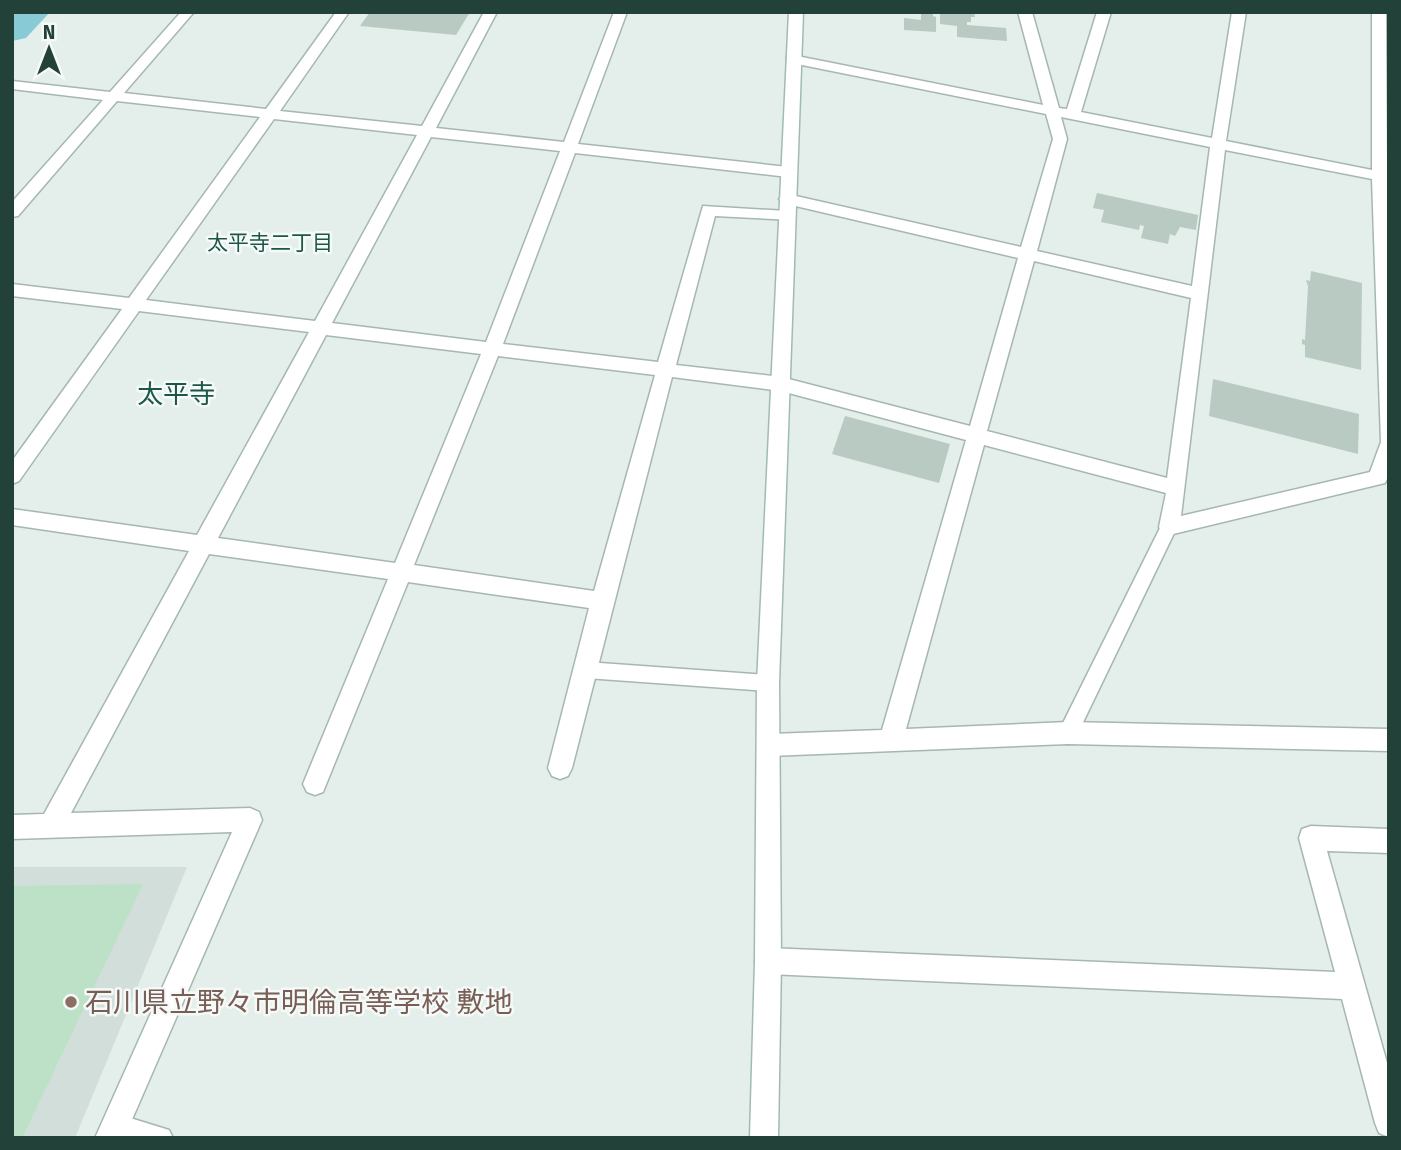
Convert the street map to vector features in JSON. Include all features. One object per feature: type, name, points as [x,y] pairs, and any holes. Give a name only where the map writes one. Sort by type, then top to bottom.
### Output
[{"type":"street","points":[[12,212],[187,12]]},
{"type":"street","points":[[12,476],[343,12]]},
{"type":"street","points":[[51,826],[491,12]]},
{"type":"street","points":[[315,784],[492,348],[621,12]]},
{"type":"street","points":[[764,1138],[770,745],[768,683],[796,12]]},
{"type":"street","points":[[891,740],[1060,139],[1025,12]]},
{"type":"street","points":[[1073,114],[1104,12]]},
{"type":"street","points":[[1239,12],[1218,145],[1169,527],[1378,478],[1389,442],[1379,12]]},
{"type":"street","points":[[792,59],[1384,177]]},
{"type":"street","points":[[12,86],[788,172]]},
{"type":"street","points":[[560,768],[602,601],[709,211],[787,208],[1028,255],[1200,294]]},
{"type":"street","points":[[12,290],[782,384],[1176,488]]},
{"type":"street","points":[[12,517],[602,601]]},
{"type":"street","points":[[770,745],[1068,733],[1389,740]]},
{"type":"street","points":[[12,827],[250,820],[112,1131]]},
{"type":"street","points":[[1389,841],[1311,838],[1389,1123]]},
{"type":"street","points":[[768,961],[1352,986]]},
{"type":"lane","points":[[1068,733],[1169,527]]},
{"type":"lane","points":[[586,670],[768,683]]},
{"type":"lane","points":[[112,1131],[161,1138]]},
{"type":"shaded area","name":"石川県立野々市明倫高等学校 敷地","points":[[12,867],[187,867],[75,1138],[12,1138]]},
{"type":"green space","points":[[143,884],[22,1138],[12,1138],[12,886]]},
{"type":"building","points":[[370,12],[470,12],[456,35],[360,26]]},
{"type":"building","points":[[921,12],[933,12],[936,17],[936,32],[904,30],[904,18],[921,20]]},
{"type":"building","points":[[940,12],[974,12],[975,17],[971,17],[971,22],[967,22],[967,25],[1006,28],[1007,41],[957,37],[957,26],[940,24]]},
{"type":"building","points":[[1097,193],[1198,215],[1196,230],[1180,227],[1175,236],[1170,234],[1168,244],[1141,238],[1144,226],[1140,225],[1139,230],[1101,222],[1104,210],[1093,208]]},
{"type":"building","points":[[1311,271],[1362,283],[1361,370],[1305,357],[1302,339],[1305,340],[1306,280],[1310,281]]},
{"type":"building","points":[[1213,379],[1359,414],[1358,454],[1209,416]]},
{"type":"building","points":[[845,416],[950,444],[939,483],[832,454]]},
{"type":"waterway","points":[[12,29],[30,12]]},
{"type":"place","name":"石川県立野々市明倫高等学校 敷地","points":[[71,1002]]},
{"type":"district","name":"太平寺二丁目","points":[[270,243]]},
{"type":"district","name":"太平寺","points":[[176,394]]}]
